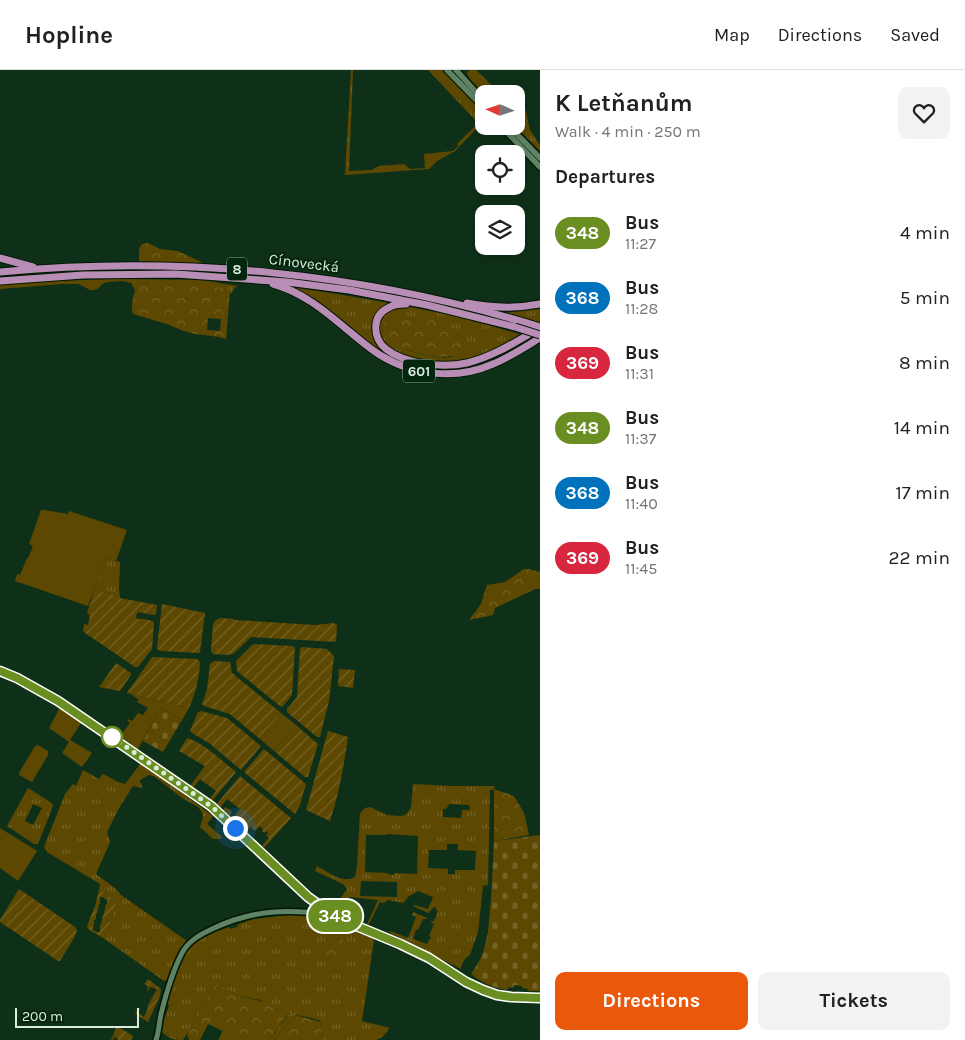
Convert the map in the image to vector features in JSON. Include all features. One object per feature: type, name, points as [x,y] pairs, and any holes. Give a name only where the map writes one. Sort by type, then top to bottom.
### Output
[{"type":"highway","points":[[0,258],[38,268]]},
{"type":"highway","name":"Cínovecká","points":[[0,272],[38,268],[132,265],[259,271],[321,278],[390,289],[540,327]]},
{"type":"highway","name":"Cínovecká","points":[[0,281],[83,276],[167,274],[256,279],[320,286],[427,305],[515,327],[540,336]]},
{"type":"highway","name":"601","points":[[256,279],[302,296],[379,354],[417,371],[446,374],[480,369],[502,360],[540,336]]},
{"type":"highway","points":[[390,289],[490,307],[520,307],[540,304]]},
{"type":"highway","name":"601","points":[[427,305],[396,305],[388,308],[380,315],[376,325],[377,337],[384,347],[395,355],[417,362],[435,365],[466,363],[492,354],[540,327]]},
{"type":"main road","points":[[447,70],[475,99]]},
{"type":"main road","points":[[456,70],[475,91]]},
{"type":"main road","points":[[510,135],[540,167]]},
{"type":"main road","points":[[518,135],[540,158]]},
{"type":"main road","points":[[0,671],[17,678],[58,701],[211,806],[308,897],[333,915],[429,958],[466,982],[483,990],[511,997],[540,998]]},
{"type":"street","points":[[156,1040],[161,1013],[183,950],[196,938],[222,924],[260,913],[300,911],[333,915]]},
{"type":"green space","points":[[351,70],[353,70],[349,171],[372,170],[379,166],[404,164],[410,169],[425,168],[424,154],[453,151],[458,146],[457,144],[475,126],[475,130],[455,151],[437,161],[429,169],[345,175]]},
{"type":"green space","points":[[428,70],[443,70],[475,103],[475,120]]},
{"type":"green space","points":[[465,70],[468,73],[469,70],[476,70],[492,85],[476,85]]},
{"type":"green space","points":[[525,110],[530,130],[540,145],[540,151],[524,135]]},
{"type":"green space","points":[[148,243],[160,249],[178,251],[205,264],[139,261],[139,249],[142,244]]},
{"type":"green space","points":[[114,279],[202,280],[238,286],[235,287],[231,294],[229,291],[139,283],[135,290],[131,283],[122,281],[102,284],[95,290],[90,290],[79,284],[0,289],[0,285],[29,282]]},
{"type":"green space","points":[[138,283],[225,288],[230,291],[226,339],[195,334],[133,314],[132,303]],"holes":[[[208,318],[221,319],[220,331],[207,330]]]},
{"type":"green space","points":[[297,288],[389,303],[377,313],[372,326],[374,339],[383,351],[382,354],[330,311]]},
{"type":"green space","points":[[406,306],[468,319],[522,335],[472,360],[460,362],[421,361],[397,354],[381,339],[379,320],[389,309]],"holes":[[[388,340],[454,357],[436,357],[420,354]]]},
{"type":"green space","points":[[540,309],[540,322],[503,313]]},
{"type":"green space","points":[[393,314],[435,319],[472,352],[438,357],[413,352],[394,344],[387,339],[384,324]]},
{"type":"green space","points":[[41,510],[68,514],[69,511],[127,530],[116,561],[106,558],[88,606],[15,581],[17,574],[20,575],[33,546],[29,544]]},
{"type":"green space","points":[[106,558],[120,562],[120,596],[94,590]]},
{"type":"green space","points":[[524,569],[540,572],[540,589],[535,589],[495,608],[493,615],[469,620],[481,604],[487,585],[505,582]]},
{"type":"green space","points":[[94,590],[120,596],[120,598],[157,605],[156,614],[138,612],[136,616],[137,619],[153,621],[154,624],[152,649],[138,667],[135,667],[83,631],[84,624],[88,625],[90,615],[87,614]]},
{"type":"green space","points":[[162,604],[205,613],[200,652],[158,650]]},
{"type":"green space","points":[[220,618],[316,625],[334,623],[337,625],[336,642],[251,637],[233,654],[213,654],[211,651],[213,624]]},
{"type":"green space","points":[[254,644],[293,646],[295,648],[292,695],[281,707],[237,671],[236,661]]},
{"type":"green space","points":[[302,647],[327,649],[334,656],[329,701],[320,737],[317,737],[287,712],[287,709],[297,697],[300,649]]},
{"type":"green space","points":[[152,657],[197,659],[200,662],[197,685],[189,708],[127,693]]},
{"type":"green space","points":[[214,661],[230,662],[232,673],[281,713],[260,739],[230,714],[202,704],[207,690],[210,664]]},
{"type":"green space","points":[[116,663],[131,673],[120,691],[99,687]]},
{"type":"green space","points":[[339,669],[355,670],[353,688],[338,686]]},
{"type":"green space","points":[[131,694],[189,708],[182,720],[161,708],[138,749],[120,736],[130,723],[128,719],[132,721],[138,713],[143,715],[148,708],[137,702],[139,700]]},
{"type":"green space","points":[[161,708],[182,720],[163,752],[143,741]]},
{"type":"green space","points":[[59,709],[81,723],[70,740],[92,753],[82,767],[62,753],[69,742],[49,728]]},
{"type":"green space","points":[[201,711],[227,718],[261,746],[241,770],[209,743],[190,731],[198,712]]},
{"type":"green space","points":[[281,713],[296,725],[274,751],[260,739]]},
{"type":"green space","points":[[296,725],[318,744],[308,777],[305,777],[274,751]]},
{"type":"green space","points":[[328,731],[348,737],[341,779],[330,821],[306,810]]},
{"type":"green space","points":[[187,738],[206,748],[236,772],[212,801],[209,800],[216,791],[200,779],[193,788],[190,786],[205,766],[179,751]]},
{"type":"green space","points":[[38,745],[48,751],[48,755],[32,782],[19,775],[19,773],[35,746]]},
{"type":"green space","points":[[264,749],[306,784],[300,805],[295,814],[244,772]]},
{"type":"green space","points":[[141,763],[213,816],[207,824],[223,837],[213,839],[200,827],[203,817],[198,807],[182,798],[154,776],[149,775],[140,780],[142,788],[133,786],[107,832],[110,842],[96,874],[113,886],[121,895],[187,941],[178,952],[167,980],[164,981],[103,938],[109,927],[117,901],[99,889],[100,884],[47,852],[44,847],[65,794],[73,784],[76,786],[83,770],[99,779],[103,774],[125,784]]},
{"type":"green space","points":[[240,776],[291,818],[265,847],[262,846],[269,838],[266,835],[267,831],[264,833],[260,826],[255,831],[251,827],[247,831],[232,819],[240,809],[227,799],[220,808],[223,810],[226,807],[232,812],[229,816],[216,805]]},
{"type":"green space","points":[[413,784],[495,786],[493,790],[490,790],[488,885],[483,886],[478,932],[470,955],[464,961],[461,969],[390,933],[390,931],[408,938],[416,917],[412,915],[413,912],[427,919],[423,919],[418,930],[416,929],[413,939],[427,944],[434,924],[431,921],[434,921],[438,911],[434,907],[428,913],[413,906],[428,909],[433,897],[418,891],[408,897],[403,903],[388,900],[384,903],[380,902],[369,924],[367,924],[378,900],[349,897],[341,912],[334,908],[347,889],[343,884],[315,871],[317,866],[340,878],[350,879],[355,877],[360,813],[365,808],[370,807],[387,815],[401,816],[407,814],[411,807]],"holes":[[[449,804],[469,805],[470,809],[462,810],[461,818],[443,817],[443,809],[448,807]],[[366,835],[418,836],[417,874],[394,873],[394,875],[365,872]],[[447,844],[458,844],[458,850],[476,851],[475,870],[455,870],[455,874],[448,874],[448,869],[428,868],[429,850],[447,850]],[[361,881],[397,882],[397,897],[360,896]]]},
{"type":"green space","points":[[28,788],[52,803],[53,806],[38,844],[34,844],[7,826]],"holes":[[[33,804],[42,808],[33,825],[25,821]]]},
{"type":"green space","points":[[494,789],[514,796],[524,813],[529,835],[494,841]]},
{"type":"green space","points":[[0,828],[37,851],[18,881],[0,868]]},
{"type":"green space","points":[[540,835],[540,991],[528,991],[527,988],[524,989],[521,986],[515,985],[507,990],[497,988],[471,974],[483,953],[488,932],[494,841]]},
{"type":"green space","points":[[19,889],[75,927],[77,931],[75,936],[60,961],[0,922]]},
{"type":"green space","points":[[99,889],[117,901],[109,927],[103,938],[88,929],[87,926]],"holes":[[[100,897],[107,899],[107,904],[100,925],[100,932],[97,932],[93,930],[93,925],[100,904]]]},
{"type":"green space","points":[[296,914],[332,918],[371,934],[374,940],[362,1021],[390,1028],[382,1037],[376,1040],[322,1040],[321,1021],[295,1015],[274,1040],[269,1040],[289,1014],[260,1000],[239,996],[222,987],[211,984],[206,1004],[183,1040],[172,1039],[162,1032],[169,1006],[167,1000],[178,968],[186,952],[195,942],[212,933],[229,927],[230,929],[237,927],[239,924],[254,919]]},
{"type":"green space","points":[[343,940],[345,943],[342,948],[343,950],[337,958],[327,958],[320,950],[331,943]]},
{"type":"green space","points":[[148,979],[161,989],[160,996],[148,1022],[135,1014],[138,1008],[140,1008],[138,1013],[144,1017],[157,989],[150,987],[147,990],[148,986],[144,984]]},
{"type":"green space","points":[[211,983],[239,996],[278,1005],[289,1013],[269,1040],[218,1040],[223,1031],[208,1024],[200,1040],[189,1040],[187,1034],[206,1004]]},
{"type":"green space","points":[[295,1015],[321,1022],[322,1040],[274,1040]]},
{"type":"green space","points":[[117,1026],[133,1036],[131,1040],[118,1040],[114,1037],[111,1040]]},
{"type":"bus line","name":"348","points":[[0,671],[17,678],[58,701],[211,806],[308,897],[333,915],[429,958],[466,982],[483,990],[511,997],[540,998]]},
{"type":"route","points":[[112,737],[211,806],[235,828]]}]
